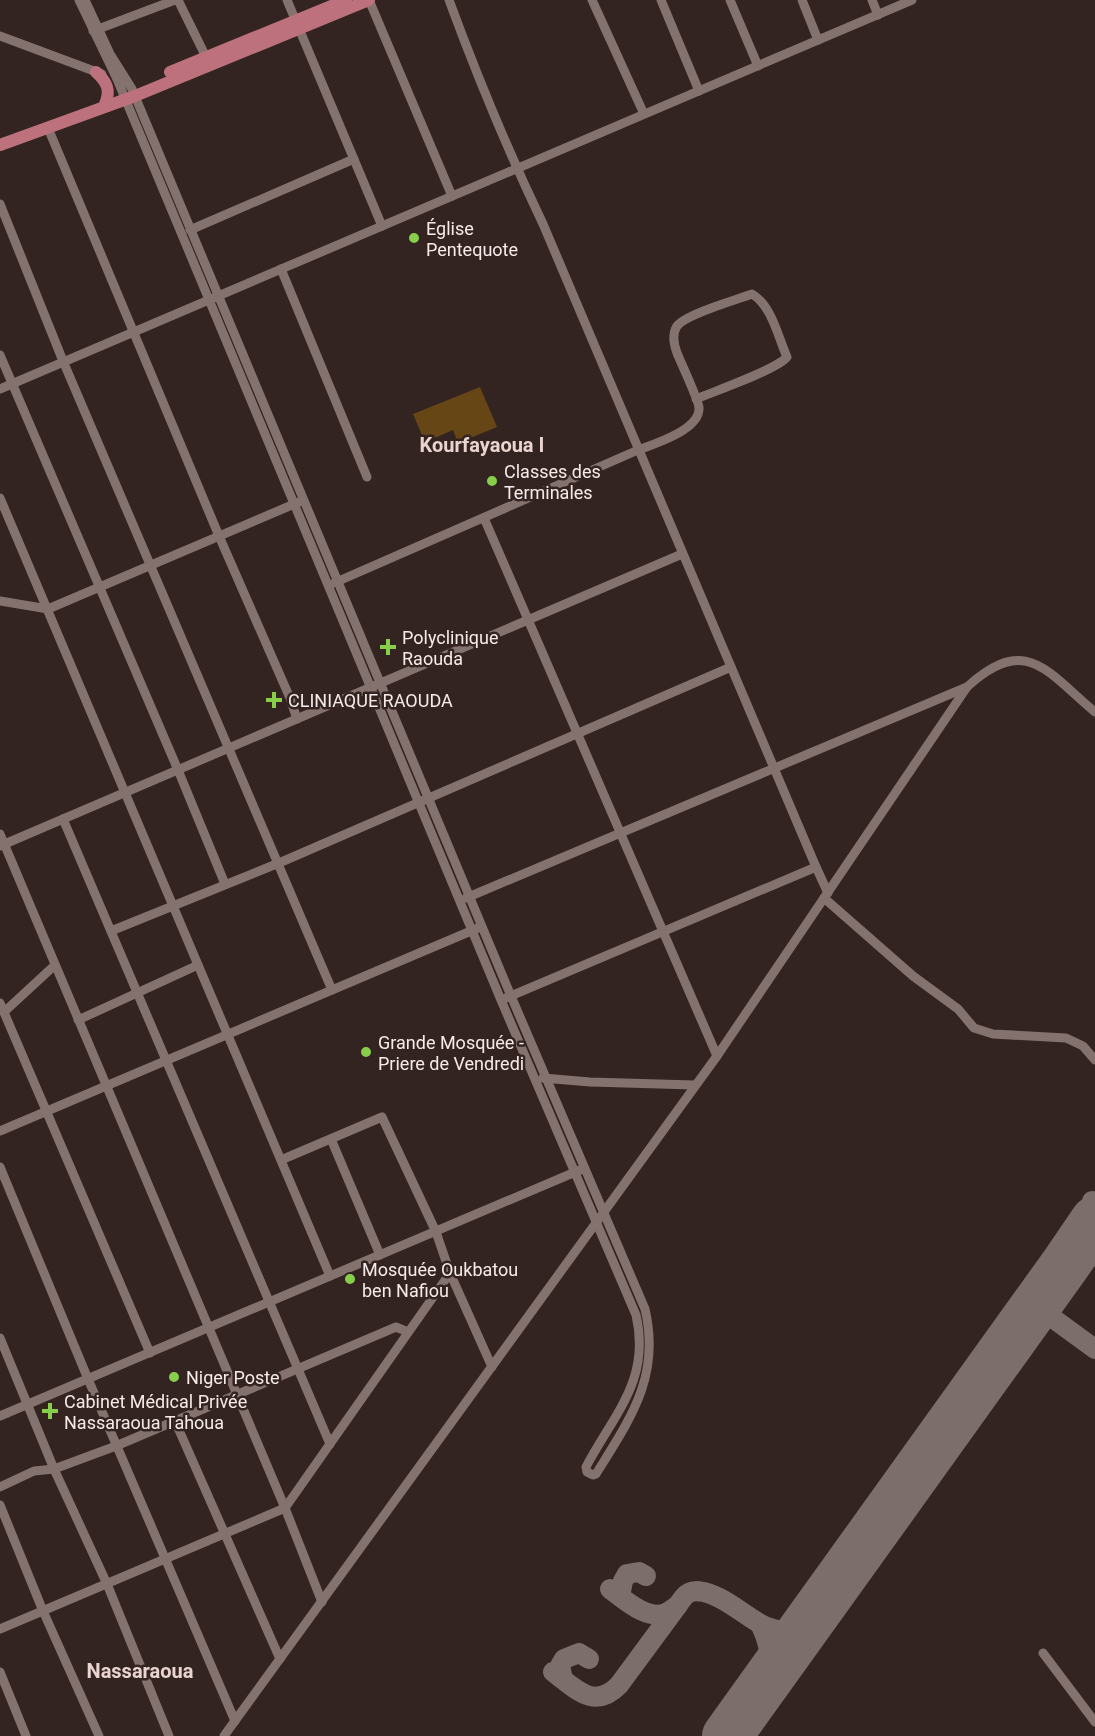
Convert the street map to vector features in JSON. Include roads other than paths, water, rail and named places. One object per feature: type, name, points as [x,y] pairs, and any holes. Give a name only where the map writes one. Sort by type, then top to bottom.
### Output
[{"type":"main road","points":[[0,146],[298,25],[346,0]]},
{"type":"main road","points":[[129,95],[206,57],[369,0]]},
{"type":"main road","points":[[96,72],[104,78],[108,86],[108,95],[100,106]]},
{"type":"street","points":[[79,0],[110,54],[190,230],[213,298]]},
{"type":"street","points":[[85,0],[95,30],[117,80],[129,95],[466,898],[483,926],[645,1310],[651,1343],[644,1388],[596,1474],[590,1475],[586,1467],[627,1397],[639,1362],[640,1346],[636,1315],[501,1000],[473,930],[466,898]]},
{"type":"street","points":[[95,30],[177,0],[206,57]]},
{"type":"street","points":[[287,0],[382,226]]},
{"type":"street","points":[[369,0],[452,196]]},
{"type":"street","points":[[449,0],[517,168],[543,224],[826,895],[913,976],[958,1009],[974,1028],[993,1034],[1066,1038],[1083,1046],[1095,1060]]},
{"type":"street","points":[[592,0],[644,114]]},
{"type":"street","points":[[661,0],[699,91]]},
{"type":"street","points":[[730,0],[758,66]]},
{"type":"street","points":[[802,0],[818,40]]},
{"type":"street","points":[[872,0],[878,15]]},
{"type":"street","points":[[0,389],[912,0]]},
{"type":"street","points":[[0,36],[117,80]]},
{"type":"street","points":[[48,128],[297,719]]},
{"type":"street","points":[[190,230],[354,159]]},
{"type":"street","points":[[0,204],[63,361],[332,990]]},
{"type":"street","points":[[281,269],[367,477]]},
{"type":"street","points":[[333,583],[665,440],[687,428],[697,417],[700,407],[695,397],[673,342],[676,327],[688,317],[752,294],[759,298],[768,312],[787,357],[782,363],[707,395],[696,399]]},
{"type":"street","points":[[0,355],[225,884]]},
{"type":"street","points":[[0,498],[330,1276]]},
{"type":"street","points":[[0,601],[48,609],[299,502]]},
{"type":"street","points":[[484,518],[530,619],[717,1056]]},
{"type":"street","points":[[2,845],[682,554]]},
{"type":"street","points":[[224,1736],[717,1056],[967,687],[982,673],[997,665],[1014,660],[1034,662],[1053,675],[1095,712]]},
{"type":"street","points":[[111,931],[279,863],[731,667]]},
{"type":"street","points":[[466,898],[967,687]]},
{"type":"street","points":[[63,819],[330,1444]]},
{"type":"street","points":[[0,834],[2,845],[238,1394],[322,1602]]},
{"type":"street","points":[[501,1000],[816,867]]},
{"type":"street","points":[[0,1131],[483,926]]},
{"type":"street","points":[[55,965],[2,1008],[150,1353]]},
{"type":"street","points":[[78,1020],[198,965]]},
{"type":"street","points":[[535,1077],[694,1085]]},
{"type":"street","points":[[281,1160],[382,1117],[436,1232],[450,1273],[492,1367]]},
{"type":"street","points":[[331,1139],[380,1255]]},
{"type":"street","points":[[0,1167],[88,1380],[235,1721]]},
{"type":"street","points":[[0,1416],[585,1168]]},
{"type":"street","points":[[0,1629],[285,1508],[450,1273]]},
{"type":"street","points":[[0,1487],[34,1471],[54,1469],[116,1446],[396,1327],[408,1332]]},
{"type":"street","points":[[0,1338],[169,1736]]},
{"type":"street","points":[[175,1421],[280,1659]]},
{"type":"street","points":[[0,1504],[43,1611],[99,1736]]},
{"type":"street","points":[[1043,1653],[1095,1722]]},
{"type":"street","points":[[0,1672],[26,1736]]},
{"type":"place","name":"Église Pentequote","points":[[414,238]]},
{"type":"place","name":"Classes des Terminales","points":[[492,481]]},
{"type":"place","name":"Polyclinique Raouda","points":[[388,647]]},
{"type":"place","name":"CLINIAQUE RAOUDA","points":[[274,700]]},
{"type":"place","name":"Grande Mosquée - Priere de Vendredi","points":[[366,1052]]},
{"type":"place","name":"Mosquée Oukbatou ben Nafiou","points":[[350,1279]]},
{"type":"place","name":"Niger Poste","points":[[174,1377]]},
{"type":"place","name":"Cabinet Médical Privée Nassaraoua Tahoua","points":[[50,1411]]},
{"type":"district","name":"Kourfayaoua I","points":[[482,445]]},
{"type":"district","name":"Nassaraoua","points":[[140,1671]]}]
